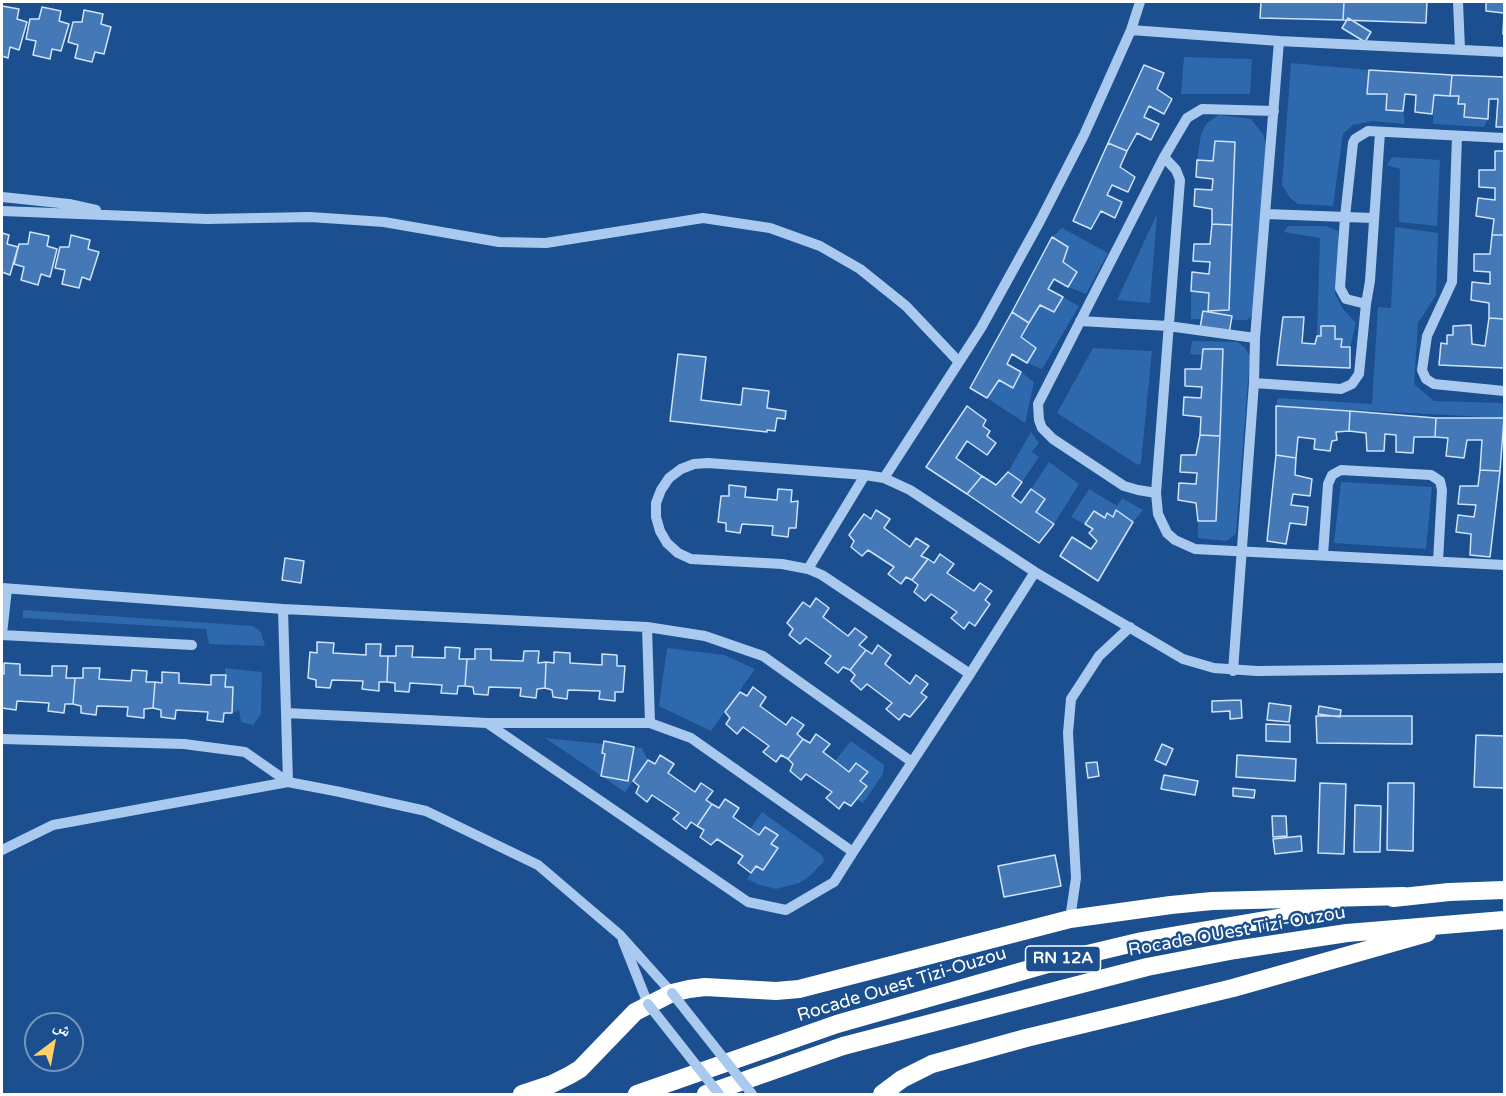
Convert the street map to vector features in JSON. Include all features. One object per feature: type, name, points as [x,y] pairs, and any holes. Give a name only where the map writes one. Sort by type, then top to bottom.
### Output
[{"type":"highway","name":"Rocade Ouest Tizi-Ouzou","points":[[637,1095],[837,1024],[1058,961],[1142,941],[1404,896],[1504,890]]},
{"type":"highway","points":[[522,1095],[562,1080],[580,1069],[624,1021],[648,1004],[672,993],[705,987],[776,991],[799,989],[1070,919],[1191,902],[1404,896]]},
{"type":"highway","name":"Rocade OUest Tizi-Ouzou","points":[[706,1095],[843,1046],[1148,967],[1235,950],[1347,933],[1504,920]]},
{"type":"highway","points":[[882,1095],[902,1079],[932,1064],[1026,1038],[1233,988],[1457,923]]},
{"type":"street","points":[[884,478],[981,328],[1040,221],[1084,135],[1131,30],[1140,2]]},
{"type":"street","points":[[1458,2],[1460,49]]},
{"type":"street","points":[[1131,30],[1279,41],[1504,52]]},
{"type":"street","points":[[1233,671],[1254,383],[1255,338],[1279,41]]},
{"type":"street","points":[[1156,493],[1124,486],[1053,440],[1042,428],[1037,412],[1038,404],[1181,125],[1194,112],[1212,108],[1274,111]]},
{"type":"street","points":[[1254,383],[1341,388],[1352,384],[1359,374],[1370,281],[1380,132]]},
{"type":"street","points":[[1366,304],[1349,301],[1341,292],[1345,217],[1353,143],[1364,133],[1380,132],[1504,138]]},
{"type":"street","points":[[1457,136],[1452,282],[1427,336],[1422,370],[1426,378],[1434,384],[1504,391]]},
{"type":"street","points":[[1164,157],[1176,170],[1180,180],[1156,493],[1161,524],[1175,540],[1195,549],[1504,565]]},
{"type":"street","points":[[2,197],[69,204],[127,216]]},
{"type":"street","points":[[2,211],[207,219],[310,217],[384,222],[499,242],[546,243],[704,218],[770,228],[820,246],[860,269],[906,306],[959,362]]},
{"type":"street","points":[[1266,214],[1373,218]]},
{"type":"street","points":[[1080,321],[1168,326],[1255,338]]},
{"type":"street","points":[[970,674],[822,575],[808,569],[782,564],[691,559],[678,553],[667,543],[658,524],[656,503],[661,490],[669,478],[681,469],[694,464],[884,478],[909,489],[1035,572],[1183,659],[1214,668],[1233,671],[1504,668]]},
{"type":"street","points":[[1323,555],[1329,479],[1336,472],[1431,475],[1440,481],[1442,490],[1438,561]]},
{"type":"street","points":[[808,569],[865,475]]},
{"type":"street","points":[[487,723],[748,902],[786,910],[834,882],[1035,572]]},
{"type":"street","points":[[192,645],[2,634],[4,588],[283,609],[647,627],[705,636],[763,656],[912,762]]},
{"type":"street","points":[[283,609],[288,782]]},
{"type":"street","points":[[647,627],[650,723]]},
{"type":"street","points":[[1070,919],[1076,878],[1068,733],[1071,699],[1099,656],[1130,627]]},
{"type":"street","points":[[286,713],[487,723],[650,723],[691,738],[853,852]]},
{"type":"street","points":[[2,739],[184,744],[245,752],[288,782]]},
{"type":"street","points":[[2,850],[53,825],[288,782],[426,811],[538,865],[620,935],[672,993],[752,1095]]},
{"type":"street","points":[[620,935],[648,1004],[719,1095]]},
{"type":"shaded area","points":[[1184,57],[1252,59],[1250,94],[1181,94]]},
{"type":"shaded area","points":[[1291,63],[1369,70],[1367,94],[1387,94],[1386,110],[1403,111],[1405,124],[1372,121],[1353,125],[1343,134],[1333,206],[1298,204],[1290,198],[1282,185]]},
{"type":"shaded area","points":[[1434,95],[1459,96],[1458,104],[1465,104],[1464,117],[1488,119],[1484,127],[1433,124]]},
{"type":"shaded area","points":[[1219,115],[1251,119],[1263,134],[1267,147],[1255,313],[1247,320],[1191,319],[1191,291],[1209,293],[1209,311],[1229,310],[1235,142],[1215,141],[1213,161],[1197,160],[1201,134],[1207,123]]},
{"type":"shaded area","points":[[1392,157],[1440,160],[1437,226],[1399,222],[1400,169],[1387,165]]},
{"type":"shaded area","points":[[1157,214],[1150,303],[1117,300]]},
{"type":"shaded area","points":[[1288,226],[1326,226],[1338,231],[1335,294],[1343,309],[1356,323],[1350,347],[1341,347],[1341,339],[1335,339],[1335,326],[1321,326],[1321,336],[1317,336],[1320,238],[1284,232]]},
{"type":"shaded area","points":[[1395,227],[1438,233],[1436,295],[1418,323],[1414,384],[1434,401],[1504,403],[1504,418],[1276,406],[1278,398],[1372,404],[1378,307],[1391,308]]},
{"type":"shaded area","points":[[1062,228],[1108,253],[1086,294],[1068,287],[1077,272],[1063,262],[1068,247],[1052,237]]},
{"type":"shaded area","points":[[1063,297],[1079,306],[1042,369],[1027,363],[1036,348],[1021,337],[1040,305],[1054,312]]},
{"type":"shaded area","points":[[1192,341],[1238,342],[1250,356],[1236,534],[1227,541],[1198,538],[1198,521],[1216,521],[1223,349],[1203,349],[1202,355],[1190,354]]},
{"type":"shaded area","points":[[1093,348],[1152,351],[1141,463],[1138,465],[1057,413]]},
{"type":"shaded area","points":[[1021,372],[1034,382],[1025,423],[987,398],[999,380],[1013,388]]},
{"type":"shaded area","points":[[1031,432],[1039,443],[1032,452],[1039,457],[1022,482],[1008,472]]},
{"type":"shaded area","points":[[1049,462],[1079,484],[1054,524],[1036,512],[1045,499],[1031,489]]},
{"type":"shaded area","points":[[1341,482],[1432,487],[1426,549],[1334,543]]},
{"type":"shaded area","points":[[1089,489],[1117,506],[1122,498],[1143,510],[1133,522],[1117,510],[1113,517],[1107,514],[1105,518],[1094,511],[1085,524],[1071,517]]},
{"type":"shaded area","points":[[23,610],[253,626],[261,632],[265,646],[209,644],[206,629],[23,618]]},
{"type":"shaded area","points":[[667,648],[724,655],[755,669],[711,731],[659,706]]},
{"type":"shaded area","points":[[225,668],[262,672],[261,714],[253,725],[241,722],[239,710],[232,713],[233,687],[225,687]]},
{"type":"shaded area","points":[[545,738],[642,748],[648,760],[625,792]]},
{"type":"shaded area","points":[[851,741],[884,765],[883,774],[863,803],[856,799],[866,786],[860,781],[866,771],[856,763],[849,772],[835,761]]},
{"type":"shaded area","points":[[762,812],[822,855],[824,861],[810,876],[799,883],[776,889],[747,879],[756,866],[763,869],[778,849],[771,844],[777,835],[765,827],[759,835],[750,829]]},
{"type":"building","points":[[1261,2],[1344,2],[1343,20],[1260,18]]},
{"type":"building","points":[[1344,2],[1427,2],[1426,23],[1343,20]]},
{"type":"building","points":[[1486,2],[1504,2],[1504,13],[1486,11]]},
{"type":"building","points":[[2,6],[19,9],[17,19],[27,22],[19,50],[10,47],[8,58],[2,56]]},
{"type":"building","points":[[42,7],[61,11],[59,21],[69,24],[61,51],[52,49],[50,59],[33,55],[36,41],[26,39],[30,19],[39,19]]},
{"type":"building","points":[[84,10],[103,14],[101,24],[111,27],[104,54],[95,52],[92,62],[75,58],[78,45],[68,42],[73,22],[82,22]]},
{"type":"building","points":[[1348,18],[1371,32],[1365,42],[1342,28]]},
{"type":"building","points":[[1144,65],[1164,73],[1157,89],[1172,99],[1164,114],[1149,106],[1144,117],[1159,124],[1151,140],[1137,133],[1127,151],[1108,143]]},
{"type":"building","points":[[1369,70],[1452,75],[1450,96],[1434,95],[1432,114],[1415,112],[1416,95],[1405,94],[1403,111],[1386,110],[1387,94],[1367,94]]},
{"type":"building","points":[[1452,75],[1504,77],[1504,127],[1496,127],[1498,99],[1489,99],[1488,119],[1464,117],[1465,104],[1458,104],[1459,96],[1450,96]]},
{"type":"building","points":[[1215,141],[1235,142],[1232,225],[1212,224],[1212,209],[1194,206],[1195,189],[1212,190],[1213,179],[1196,177],[1197,160],[1213,161]]},
{"type":"building","points":[[1108,143],[1127,151],[1120,167],[1135,177],[1128,192],[1112,185],[1107,195],[1122,202],[1115,218],[1101,211],[1091,229],[1073,221]]},
{"type":"building","points":[[1495,151],[1504,151],[1504,235],[1492,235],[1494,219],[1476,216],[1478,198],[1495,200],[1495,188],[1479,187],[1479,170],[1495,170]]},
{"type":"building","points":[[1212,224],[1232,225],[1229,310],[1208,311],[1209,293],[1191,291],[1192,272],[1209,274],[1210,262],[1193,261],[1194,244],[1210,244]]},
{"type":"building","points":[[30,232],[49,236],[47,246],[57,249],[50,277],[41,274],[38,285],[21,280],[24,267],[14,264],[19,244],[28,244]]},
{"type":"building","points":[[2,233],[9,235],[7,244],[18,247],[10,275],[2,272]]},
{"type":"building","points":[[71,235],[90,240],[88,249],[99,252],[90,280],[82,277],[79,288],[62,284],[65,270],[55,268],[60,247],[69,247]]},
{"type":"building","points":[[1492,235],[1504,235],[1504,319],[1489,318],[1489,303],[1471,300],[1472,282],[1490,284],[1490,272],[1474,271],[1474,254],[1490,254]]},
{"type":"building","points":[[1052,237],[1068,247],[1063,262],[1077,272],[1068,287],[1054,279],[1048,289],[1063,297],[1054,312],[1040,305],[1029,323],[1012,312]]},
{"type":"building","points":[[1203,311],[1232,316],[1229,334],[1200,328]]},
{"type":"building","points":[[1012,312],[1029,323],[1021,337],[1036,348],[1027,363],[1012,354],[1007,364],[1021,372],[1013,388],[999,380],[987,398],[970,388]]},
{"type":"building","points":[[1283,317],[1304,317],[1302,343],[1315,344],[1317,336],[1321,336],[1321,326],[1335,326],[1335,339],[1342,339],[1341,347],[1350,347],[1350,368],[1277,365]]},
{"type":"building","points":[[1489,318],[1504,319],[1504,368],[1439,365],[1441,343],[1447,344],[1447,335],[1453,335],[1453,326],[1471,325],[1472,344],[1485,346]]},
{"type":"building","points":[[1203,349],[1223,349],[1220,436],[1200,435],[1201,417],[1183,415],[1184,397],[1201,398],[1202,387],[1185,386],[1185,369],[1201,369]]},
{"type":"building","points":[[678,354],[706,357],[701,400],[741,405],[743,388],[769,391],[767,408],[786,411],[785,419],[777,418],[775,431],[767,430],[767,432],[670,421]]},
{"type":"building","points":[[967,406],[986,420],[983,426],[990,431],[987,436],[996,443],[987,455],[967,441],[956,458],[982,476],[967,494],[926,467]]},
{"type":"building","points":[[1276,406],[1350,411],[1349,431],[1336,432],[1337,440],[1332,441],[1330,451],[1314,449],[1315,439],[1298,437],[1296,458],[1276,455]]},
{"type":"building","points":[[1350,411],[1436,418],[1435,437],[1414,437],[1413,453],[1396,452],[1396,435],[1385,434],[1384,451],[1367,451],[1366,433],[1349,431]]},
{"type":"building","points":[[1436,418],[1504,418],[1500,471],[1480,470],[1482,440],[1467,440],[1464,458],[1446,456],[1448,438],[1435,437]]},
{"type":"building","points":[[1200,435],[1220,436],[1216,521],[1198,521],[1196,503],[1178,500],[1179,483],[1196,484],[1197,473],[1180,472],[1181,455],[1196,455]]},
{"type":"building","points":[[1276,455],[1296,458],[1295,475],[1312,479],[1310,496],[1293,494],[1291,505],[1308,507],[1306,525],[1290,523],[1286,544],[1267,541]]},
{"type":"building","points":[[1480,470],[1500,471],[1490,557],[1470,555],[1471,534],[1456,532],[1458,515],[1474,517],[1476,505],[1458,504],[1460,486],[1478,486]]},
{"type":"building","points":[[1008,472],[1022,482],[1012,496],[1021,503],[1031,489],[1045,499],[1036,512],[1054,524],[1039,543],[967,494],[982,476],[996,485]]},
{"type":"building","points":[[729,485],[746,487],[745,497],[777,500],[778,489],[792,490],[791,502],[798,501],[796,528],[789,528],[788,537],[772,535],[773,526],[742,524],[740,533],[726,531],[726,523],[718,522],[721,496],[729,496]]},
{"type":"building","points":[[876,510],[890,519],[884,528],[910,547],[916,538],[929,546],[921,556],[928,559],[912,580],[906,577],[901,584],[888,574],[894,567],[868,550],[862,556],[851,547],[854,541],[849,535],[864,514],[871,519]]},
{"type":"building","points":[[1116,510],[1133,522],[1098,581],[1060,556],[1072,537],[1091,549],[1097,541],[1089,533],[1093,529],[1085,524],[1094,511],[1105,518],[1107,513],[1113,517]]},
{"type":"building","points":[[940,554],[954,564],[947,573],[974,591],[980,583],[992,591],[985,600],[990,604],[975,626],[969,622],[964,629],[951,618],[957,612],[931,594],[925,601],[914,592],[918,585],[912,580],[928,559],[934,563]]},
{"type":"building","points":[[285,558],[304,561],[301,583],[282,580]]},
{"type":"building","points":[[816,598],[829,608],[823,617],[848,636],[855,628],[867,637],[859,645],[866,650],[850,670],[843,667],[838,673],[825,663],[831,656],[806,638],[800,644],[789,635],[793,629],[787,623],[803,602],[810,607]]},
{"type":"building","points":[[317,642],[334,643],[333,653],[366,655],[366,644],[381,644],[380,656],[388,656],[387,682],[379,682],[379,691],[362,689],[363,681],[332,680],[330,688],[316,687],[316,680],[308,678],[310,652],[317,653]]},
{"type":"building","points":[[878,645],[891,655],[885,664],[910,684],[916,675],[928,684],[921,693],[927,697],[910,717],[904,714],[899,720],[886,709],[892,703],[867,684],[861,690],[851,681],[855,675],[850,670],[866,650],[872,654]]},
{"type":"building","points":[[396,646],[413,646],[412,657],[445,658],[445,647],[460,648],[459,659],[467,659],[465,686],[458,686],[457,694],[441,693],[442,685],[410,683],[409,692],[395,691],[395,683],[387,682],[388,656],[396,656]]},
{"type":"building","points":[[475,649],[491,649],[491,660],[523,661],[524,651],[539,651],[538,663],[546,662],[545,688],[537,689],[536,698],[520,696],[521,688],[489,687],[488,695],[474,694],[473,687],[465,686],[467,659],[475,659]]},
{"type":"building","points":[[554,652],[570,653],[570,663],[602,665],[602,654],[617,655],[617,666],[625,666],[623,692],[615,692],[615,701],[599,699],[600,691],[568,690],[567,699],[553,697],[552,690],[545,688],[546,662],[554,663]]},
{"type":"building","points":[[4,663],[20,664],[20,675],[52,676],[52,666],[67,666],[66,678],[75,678],[73,704],[65,704],[64,713],[48,711],[49,703],[17,701],[16,710],[2,708]]},
{"type":"building","points":[[83,668],[100,668],[99,679],[131,681],[132,670],[147,671],[146,682],[155,682],[153,708],[144,709],[144,718],[127,716],[128,707],[97,706],[96,715],[81,713],[81,706],[73,704],[75,678],[83,678]]},
{"type":"building","points":[[162,672],[179,673],[179,683],[211,685],[211,675],[226,675],[225,687],[233,687],[232,713],[224,713],[223,722],[207,720],[208,712],[176,710],[175,719],[161,717],[161,710],[153,708],[155,682],[162,683]]},
{"type":"building","points":[[753,687],[766,697],[760,706],[786,725],[792,717],[804,725],[797,734],[803,739],[788,759],[781,755],[776,762],[763,752],[769,746],[743,727],[737,734],[726,724],[730,718],[725,712],[740,692],[747,696]]},
{"type":"building","points":[[1241,700],[1242,718],[1230,719],[1230,711],[1212,712],[1212,701]]},
{"type":"building","points":[[1269,703],[1291,706],[1289,722],[1267,720]]},
{"type":"building","points":[[1319,706],[1341,710],[1340,717],[1318,714]]},
{"type":"building","points":[[1316,716],[1412,716],[1412,744],[1317,743]]},
{"type":"building","points":[[1266,724],[1290,725],[1290,742],[1266,741]]},
{"type":"building","points":[[816,734],[830,744],[823,752],[849,772],[856,763],[868,772],[860,781],[867,786],[851,806],[844,802],[839,809],[826,798],[832,792],[806,774],[801,780],[790,771],[793,764],[788,759],[803,739],[810,743]]},
{"type":"building","points":[[1476,735],[1504,736],[1504,788],[1474,787]]},
{"type":"building","points":[[604,741],[634,747],[628,781],[601,776],[605,754],[602,753]]},
{"type":"building","points":[[1162,744],[1173,749],[1166,765],[1155,760]]},
{"type":"building","points":[[660,755],[674,764],[668,773],[695,792],[701,783],[713,791],[706,800],[712,804],[697,826],[691,822],[686,829],[673,819],[679,813],[652,795],[647,802],[636,793],[639,786],[633,781],[648,760],[655,764]]},
{"type":"building","points":[[1237,755],[1296,759],[1295,781],[1236,777]]},
{"type":"building","points":[[1097,762],[1099,776],[1088,778],[1086,763]]},
{"type":"building","points":[[1164,775],[1198,781],[1195,795],[1161,789]]},
{"type":"building","points":[[1320,783],[1346,784],[1344,854],[1318,853]]},
{"type":"building","points":[[1388,783],[1414,783],[1413,851],[1387,850]]},
{"type":"building","points":[[1233,788],[1255,790],[1254,798],[1233,796]]},
{"type":"building","points":[[725,799],[739,808],[733,817],[759,835],[765,827],[778,835],[771,844],[778,848],[763,870],[756,866],[751,873],[738,863],[743,856],[717,839],[711,845],[700,837],[704,830],[697,826],[712,804],[719,808]]},
{"type":"building","points":[[1355,805],[1381,806],[1380,852],[1354,852]]},
{"type":"building","points":[[1272,816],[1286,816],[1287,836],[1273,837]]},
{"type":"building","points":[[1301,836],[1302,851],[1275,854],[1273,839]]},
{"type":"building","points":[[1055,855],[1061,886],[1004,897],[998,866]]}]
